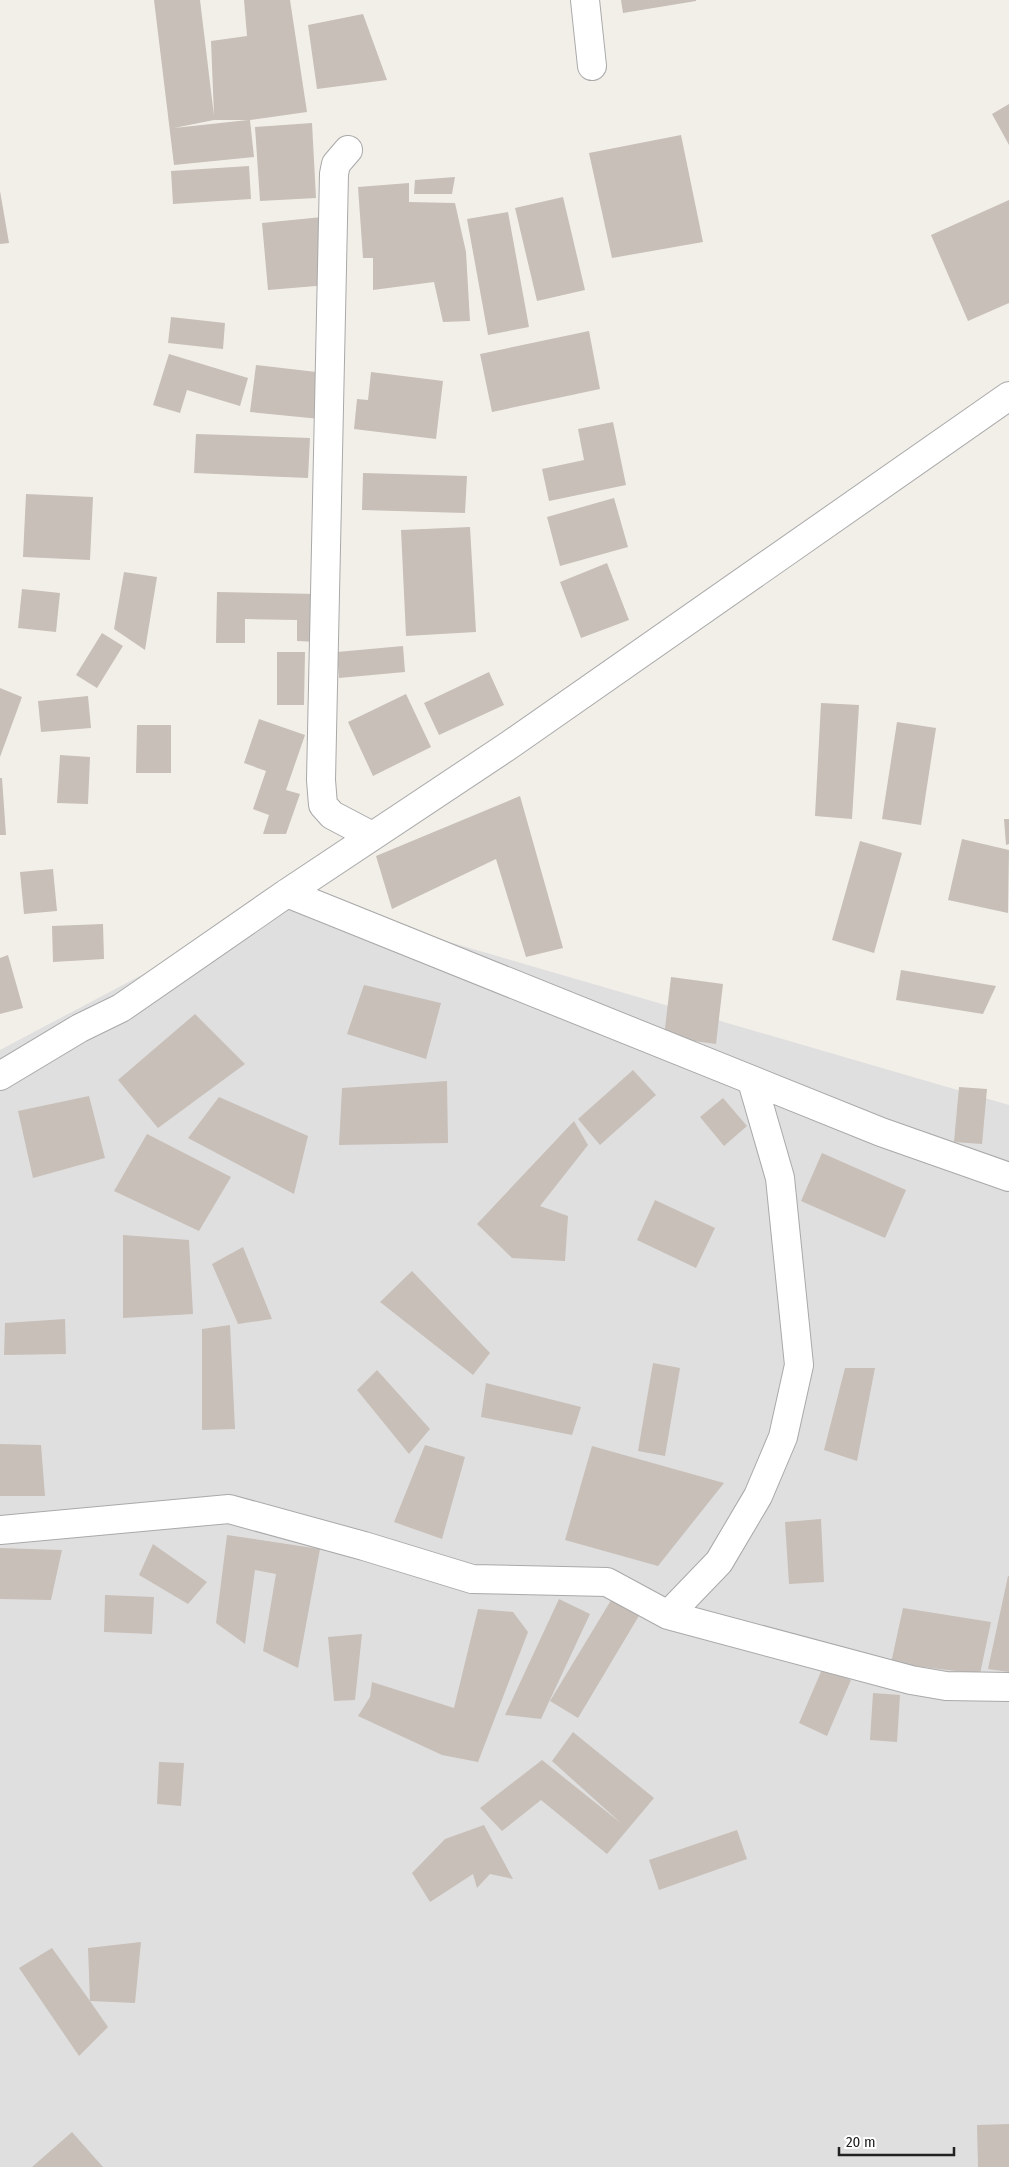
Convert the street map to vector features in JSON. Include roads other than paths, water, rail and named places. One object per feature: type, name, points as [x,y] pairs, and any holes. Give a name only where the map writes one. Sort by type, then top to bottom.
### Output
[{"type":"street","points":[[585,0],[592,66]]},
{"type":"street","points":[[348,150],[336,164],[334,174],[321,780],[323,806],[332,815],[372,836]]},
{"type":"street","points":[[0,1076],[80,1028],[121,1008],[287,892],[508,746],[1009,396]]},
{"type":"street","points":[[287,892],[881,1132],[1009,1177]]},
{"type":"street","points":[[668,1615],[719,1562],[758,1496],[783,1437],[799,1365],[780,1178],[752,1081]]},
{"type":"street","points":[[0,1530],[229,1509],[364,1546],[472,1579],[607,1582],[668,1615],[911,1680],[946,1686],[1009,1687]]}]
